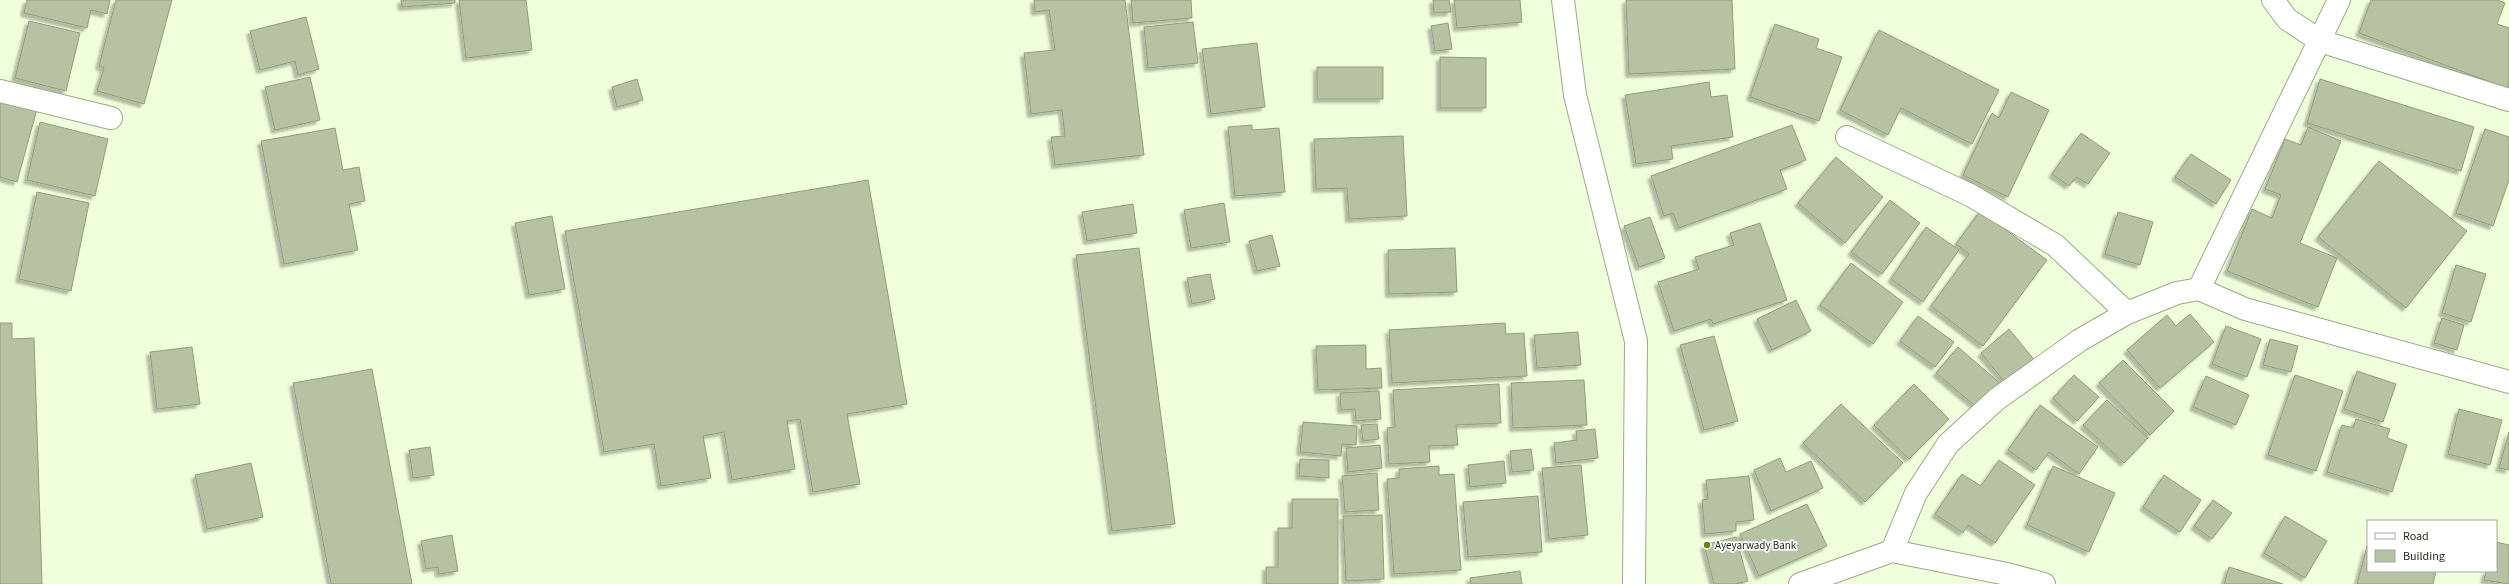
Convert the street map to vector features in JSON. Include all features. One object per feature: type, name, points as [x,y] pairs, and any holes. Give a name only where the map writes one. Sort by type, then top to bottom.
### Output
[{"type":"street","points":[[1563,0],[1575,94],[1636,342],[1634,584]]},
{"type":"street","points":[[2273,0],[2287,19],[2320,41],[2509,100]]},
{"type":"street","points":[[2200,290],[2339,0]]},
{"type":"street","points":[[0,91],[110,118]]},
{"type":"street","points":[[1847,137],[1970,195],[2056,245],[2127,312]]},
{"type":"street","points":[[1892,551],[1916,493],[1948,444],[1997,399],[2080,340],[2127,312],[2177,293],[2200,290],[2244,309],[2509,382]]},
{"type":"street","points":[[1800,584],[1892,551],[2044,584]]},
{"type":"building","points":[[27,0],[110,0],[107,14],[91,10],[87,28],[24,13]]},
{"type":"building","points":[[116,0],[172,0],[144,104],[97,91],[104,68],[99,66]]},
{"type":"building","points":[[401,0],[455,0],[455,3],[402,7]]},
{"type":"building","points":[[459,0],[526,0],[532,50],[466,58]]},
{"type":"building","points":[[1034,0],[1125,0],[1144,155],[1055,165],[1051,137],[1065,136],[1062,110],[1031,114],[1024,53],[1055,50],[1049,10],[1035,12]]},
{"type":"building","points":[[1131,0],[1191,0],[1192,18],[1133,23]]},
{"type":"building","points":[[1433,0],[1449,0],[1451,12],[1434,13]]},
{"type":"building","points":[[1454,0],[1520,0],[1522,22],[1457,28]]},
{"type":"building","points":[[1626,0],[1732,0],[1735,69],[1629,74]]},
{"type":"building","points":[[2371,0],[2498,0],[2505,3],[2497,24],[2509,28],[2509,89],[2359,33]]},
{"type":"building","points":[[306,17],[319,69],[298,75],[295,61],[260,70],[250,31]]},
{"type":"building","points":[[29,21],[80,33],[66,91],[15,78]]},
{"type":"building","points":[[1193,22],[1198,63],[1148,68],[1144,27]]},
{"type":"building","points":[[1448,23],[1452,49],[1435,51],[1431,26]]},
{"type":"building","points":[[1775,24],[1819,39],[1816,48],[1842,57],[1819,121],[1750,97]]},
{"type":"building","points":[[1879,30],[1999,90],[1972,144],[1901,108],[1888,135],[1840,110]]},
{"type":"building","points":[[1257,43],[1265,107],[1211,114],[1202,49]]},
{"type":"building","points":[[1440,57],[1486,58],[1486,108],[1440,108]]},
{"type":"building","points":[[1317,67],[1383,67],[1383,99],[1317,99]]},
{"type":"building","points":[[310,77],[320,120],[275,130],[265,87]]},
{"type":"building","points":[[637,79],[643,100],[617,107],[612,87]]},
{"type":"building","points":[[2320,79],[2474,127],[2461,171],[2307,123]]},
{"type":"building","points":[[1709,82],[1711,97],[1727,95],[1733,137],[1671,146],[1673,159],[1636,164],[1625,95]]},
{"type":"building","points":[[2011,92],[2049,110],[2008,197],[1963,175],[1992,113],[1999,118]]},
{"type":"building","points":[[0,99],[37,109],[17,182],[0,177]]},
{"type":"building","points":[[40,122],[108,139],[95,196],[27,180]]},
{"type":"building","points":[[1252,125],[1252,130],[1279,128],[1285,192],[1235,196],[1228,127]]},
{"type":"building","points":[[1792,125],[1806,160],[1780,170],[1787,189],[1679,228],[1673,213],[1664,216],[1651,176]]},
{"type":"building","points":[[2308,127],[2341,141],[2300,243],[2337,258],[2318,307],[2227,271],[2252,209],[2272,218],[2281,195],[2265,189],[2285,139],[2301,145]]},
{"type":"building","points":[[335,128],[343,170],[359,167],[365,201],[349,204],[358,250],[284,264],[261,141]]},
{"type":"building","points":[[2485,129],[2509,137],[2509,180],[2493,226],[2456,213]]},
{"type":"building","points":[[2081,133],[2110,153],[2088,184],[2076,177],[2069,186],[2052,174]]},
{"type":"building","points":[[1403,136],[1407,216],[1349,219],[1347,188],[1316,189],[1314,139]]},
{"type":"building","points":[[2191,154],[2231,180],[2216,204],[2175,177]]},
{"type":"building","points":[[1836,157],[1883,197],[1845,243],[1798,203]]},
{"type":"building","points":[[2379,161],[2467,231],[2406,308],[2318,237]]},
{"type":"building","points":[[868,180],[907,404],[847,414],[860,484],[813,492],[800,419],[787,421],[795,469],[732,480],[724,432],[703,436],[711,478],[661,486],[654,444],[604,452],[565,231]]},
{"type":"building","points":[[37,192],[89,203],[71,291],[19,279]]},
{"type":"building","points":[[1890,200],[1920,223],[1882,274],[1851,252]]},
{"type":"building","points":[[1224,203],[1230,242],[1191,248],[1184,210]]},
{"type":"building","points":[[1133,204],[1137,233],[1087,241],[1082,212]]},
{"type":"building","points":[[1980,211],[2047,260],[1983,346],[1931,306],[1969,254],[1956,244]]},
{"type":"building","points":[[2118,212],[2153,222],[2140,265],[2105,254]]},
{"type":"building","points":[[552,216],[565,289],[529,295],[515,223]]},
{"type":"building","points":[[1650,217],[1665,258],[1639,267],[1624,226]]},
{"type":"building","points":[[1760,223],[1787,300],[1713,324],[1711,319],[1674,331],[1658,282],[1699,269],[1695,257],[1734,245],[1730,233]]},
{"type":"building","points":[[1926,227],[1959,250],[1923,302],[1891,279]]},
{"type":"building","points":[[1272,235],[1280,266],[1257,271],[1249,241]]},
{"type":"building","points":[[1139,248],[1175,524],[1112,531],[1076,255]]},
{"type":"building","points":[[1455,248],[1457,292],[1389,294],[1388,250]]},
{"type":"building","points":[[1851,263],[1903,302],[1873,344],[1820,305]]},
{"type":"building","points":[[2456,265],[2486,274],[2471,322],[2442,313]]},
{"type":"building","points":[[1210,274],[1215,299],[1192,304],[1187,278]]},
{"type":"building","points":[[1796,300],[1811,331],[1772,350],[1757,319]]},
{"type":"building","points":[[2190,314],[2214,342],[2160,388],[2127,350],[2167,315],[2176,326]]},
{"type":"building","points":[[1918,316],[1954,342],[1935,367],[1900,341]]},
{"type":"building","points":[[2442,318],[2464,325],[2457,350],[2434,343]]},
{"type":"building","points":[[0,323],[12,323],[12,339],[34,338],[42,584],[0,584]]},
{"type":"building","points":[[1505,323],[1506,334],[1524,333],[1527,376],[1392,383],[1389,330]]},
{"type":"building","points":[[2226,326],[2261,339],[2247,377],[2212,364]]},
{"type":"building","points":[[2009,329],[2036,362],[2007,385],[1981,353]]},
{"type":"building","points":[[1578,332],[1581,365],[1537,368],[1534,335]]},
{"type":"building","points":[[1714,336],[1738,421],[1704,430],[1680,345]]},
{"type":"building","points":[[2270,339],[2298,346],[2291,372],[2263,365]]},
{"type":"building","points":[[1366,345],[1366,369],[1381,368],[1382,388],[1318,390],[1316,346]]},
{"type":"building","points":[[192,347],[200,404],[157,409],[150,352]]},
{"type":"building","points":[[1958,347],[2001,384],[1980,410],[1936,373]]},
{"type":"building","points":[[2123,360],[2174,411],[2150,435],[2099,383]]},
{"type":"building","points":[[372,369],[412,584],[331,584],[293,383]]},
{"type":"building","points":[[2357,371],[2396,384],[2383,422],[2344,409]]},
{"type":"building","points":[[2074,375],[2099,397],[2077,421],[2053,398]]},
{"type":"building","points":[[2295,375],[2343,391],[2316,471],[2268,455]]},
{"type":"building","points":[[2206,376],[2249,395],[2236,425],[2193,407]]},
{"type":"building","points":[[1584,380],[1587,425],[1513,428],[1511,383]]},
{"type":"building","points":[[1499,384],[1501,423],[1456,425],[1458,445],[1429,446],[1430,462],[1389,464],[1387,428],[1395,427],[1393,390]]},
{"type":"building","points":[[1914,384],[1949,419],[1909,459],[1874,425]]},
{"type":"building","points":[[1379,391],[1381,419],[1356,421],[1355,409],[1341,410],[1340,393]]},
{"type":"building","points":[[2107,400],[2148,438],[2124,463],[2083,425]]},
{"type":"building","points":[[1841,404],[1903,463],[1865,502],[1803,443]]},
{"type":"building","points":[[2040,405],[2098,447],[2079,474],[2049,452],[2036,470],[2008,450]]},
{"type":"building","points":[[2459,409],[2502,420],[2490,465],[2448,454]]},
{"type":"building","points":[[2356,419],[2390,429],[2387,438],[2407,445],[2392,492],[2327,472],[2342,425],[2353,428]]},
{"type":"building","points":[[1303,422],[1357,426],[1356,445],[1342,444],[1341,456],[1300,452]]},
{"type":"building","points":[[1377,424],[1379,439],[1363,441],[1361,425]]},
{"type":"building","points":[[1595,429],[1598,458],[1556,463],[1554,443],[1577,440],[1576,431]]},
{"type":"building","points":[[2509,432],[2509,470],[2499,468]]},
{"type":"building","points":[[1380,445],[1382,468],[1348,472],[1346,448]]},
{"type":"building","points":[[430,447],[434,475],[413,478],[409,450]]},
{"type":"building","points":[[1531,449],[1534,470],[1512,472],[1510,451]]},
{"type":"building","points":[[1780,458],[1786,472],[1811,461],[1823,488],[1771,511],[1754,470]]},
{"type":"building","points":[[1300,459],[1329,460],[1329,478],[1299,476]]},
{"type":"building","points":[[1999,460],[2035,485],[1995,543],[1968,525],[1963,533],[1935,514],[1962,474],[1981,486]]},
{"type":"building","points":[[1504,461],[1506,483],[1470,487],[1468,465]]},
{"type":"building","points":[[251,463],[263,517],[207,529],[195,475]]},
{"type":"building","points":[[1581,465],[1588,535],[1549,539],[1542,468]]},
{"type":"building","points":[[1439,466],[1439,475],[1454,474],[1461,570],[1394,574],[1387,479],[1399,478],[1399,469]]},
{"type":"building","points":[[2053,466],[2115,493],[2089,552],[2027,525]]},
{"type":"building","points":[[1377,473],[1379,510],[1345,512],[1342,476]]},
{"type":"building","points":[[2164,475],[2201,500],[2180,532],[2143,507]]},
{"type":"building","points":[[1749,476],[1754,520],[1736,522],[1736,531],[1705,534],[1702,500],[1708,499],[1706,480]]},
{"type":"building","points":[[1538,496],[1542,552],[1468,557],[1463,502]]},
{"type":"building","points":[[1292,499],[1338,499],[1338,584],[1266,584],[1266,567],[1278,567],[1278,528],[1292,528]]},
{"type":"building","points":[[2213,500],[2232,513],[2212,539],[2194,526]]},
{"type":"building","points":[[1807,504],[1827,546],[1759,576],[1740,534]]},
{"type":"building","points":[[1382,515],[1384,579],[1346,581],[1343,516]]},
{"type":"building","points":[[2285,516],[2327,541],[2305,578],[2264,553]]},
{"type":"building","points":[[452,535],[458,571],[439,574],[438,567],[426,569],[421,541]]},
{"type":"building","points":[[1736,537],[1748,581],[1735,584],[1714,584],[1704,545]]},
{"type":"building","points":[[2497,542],[2509,545],[2509,584],[2484,580],[2486,572],[2497,572]]},
{"type":"building","points":[[2367,546],[2367,572],[2436,572],[2433,584],[2357,584]]},
{"type":"building","points":[[2229,567],[2283,584],[2224,584]]},
{"type":"building","points":[[1520,571],[1522,584],[1471,584],[1470,578]]},
{"type":"place","name":"Ayeyarwady Bank","points":[[1707,545]]}]
